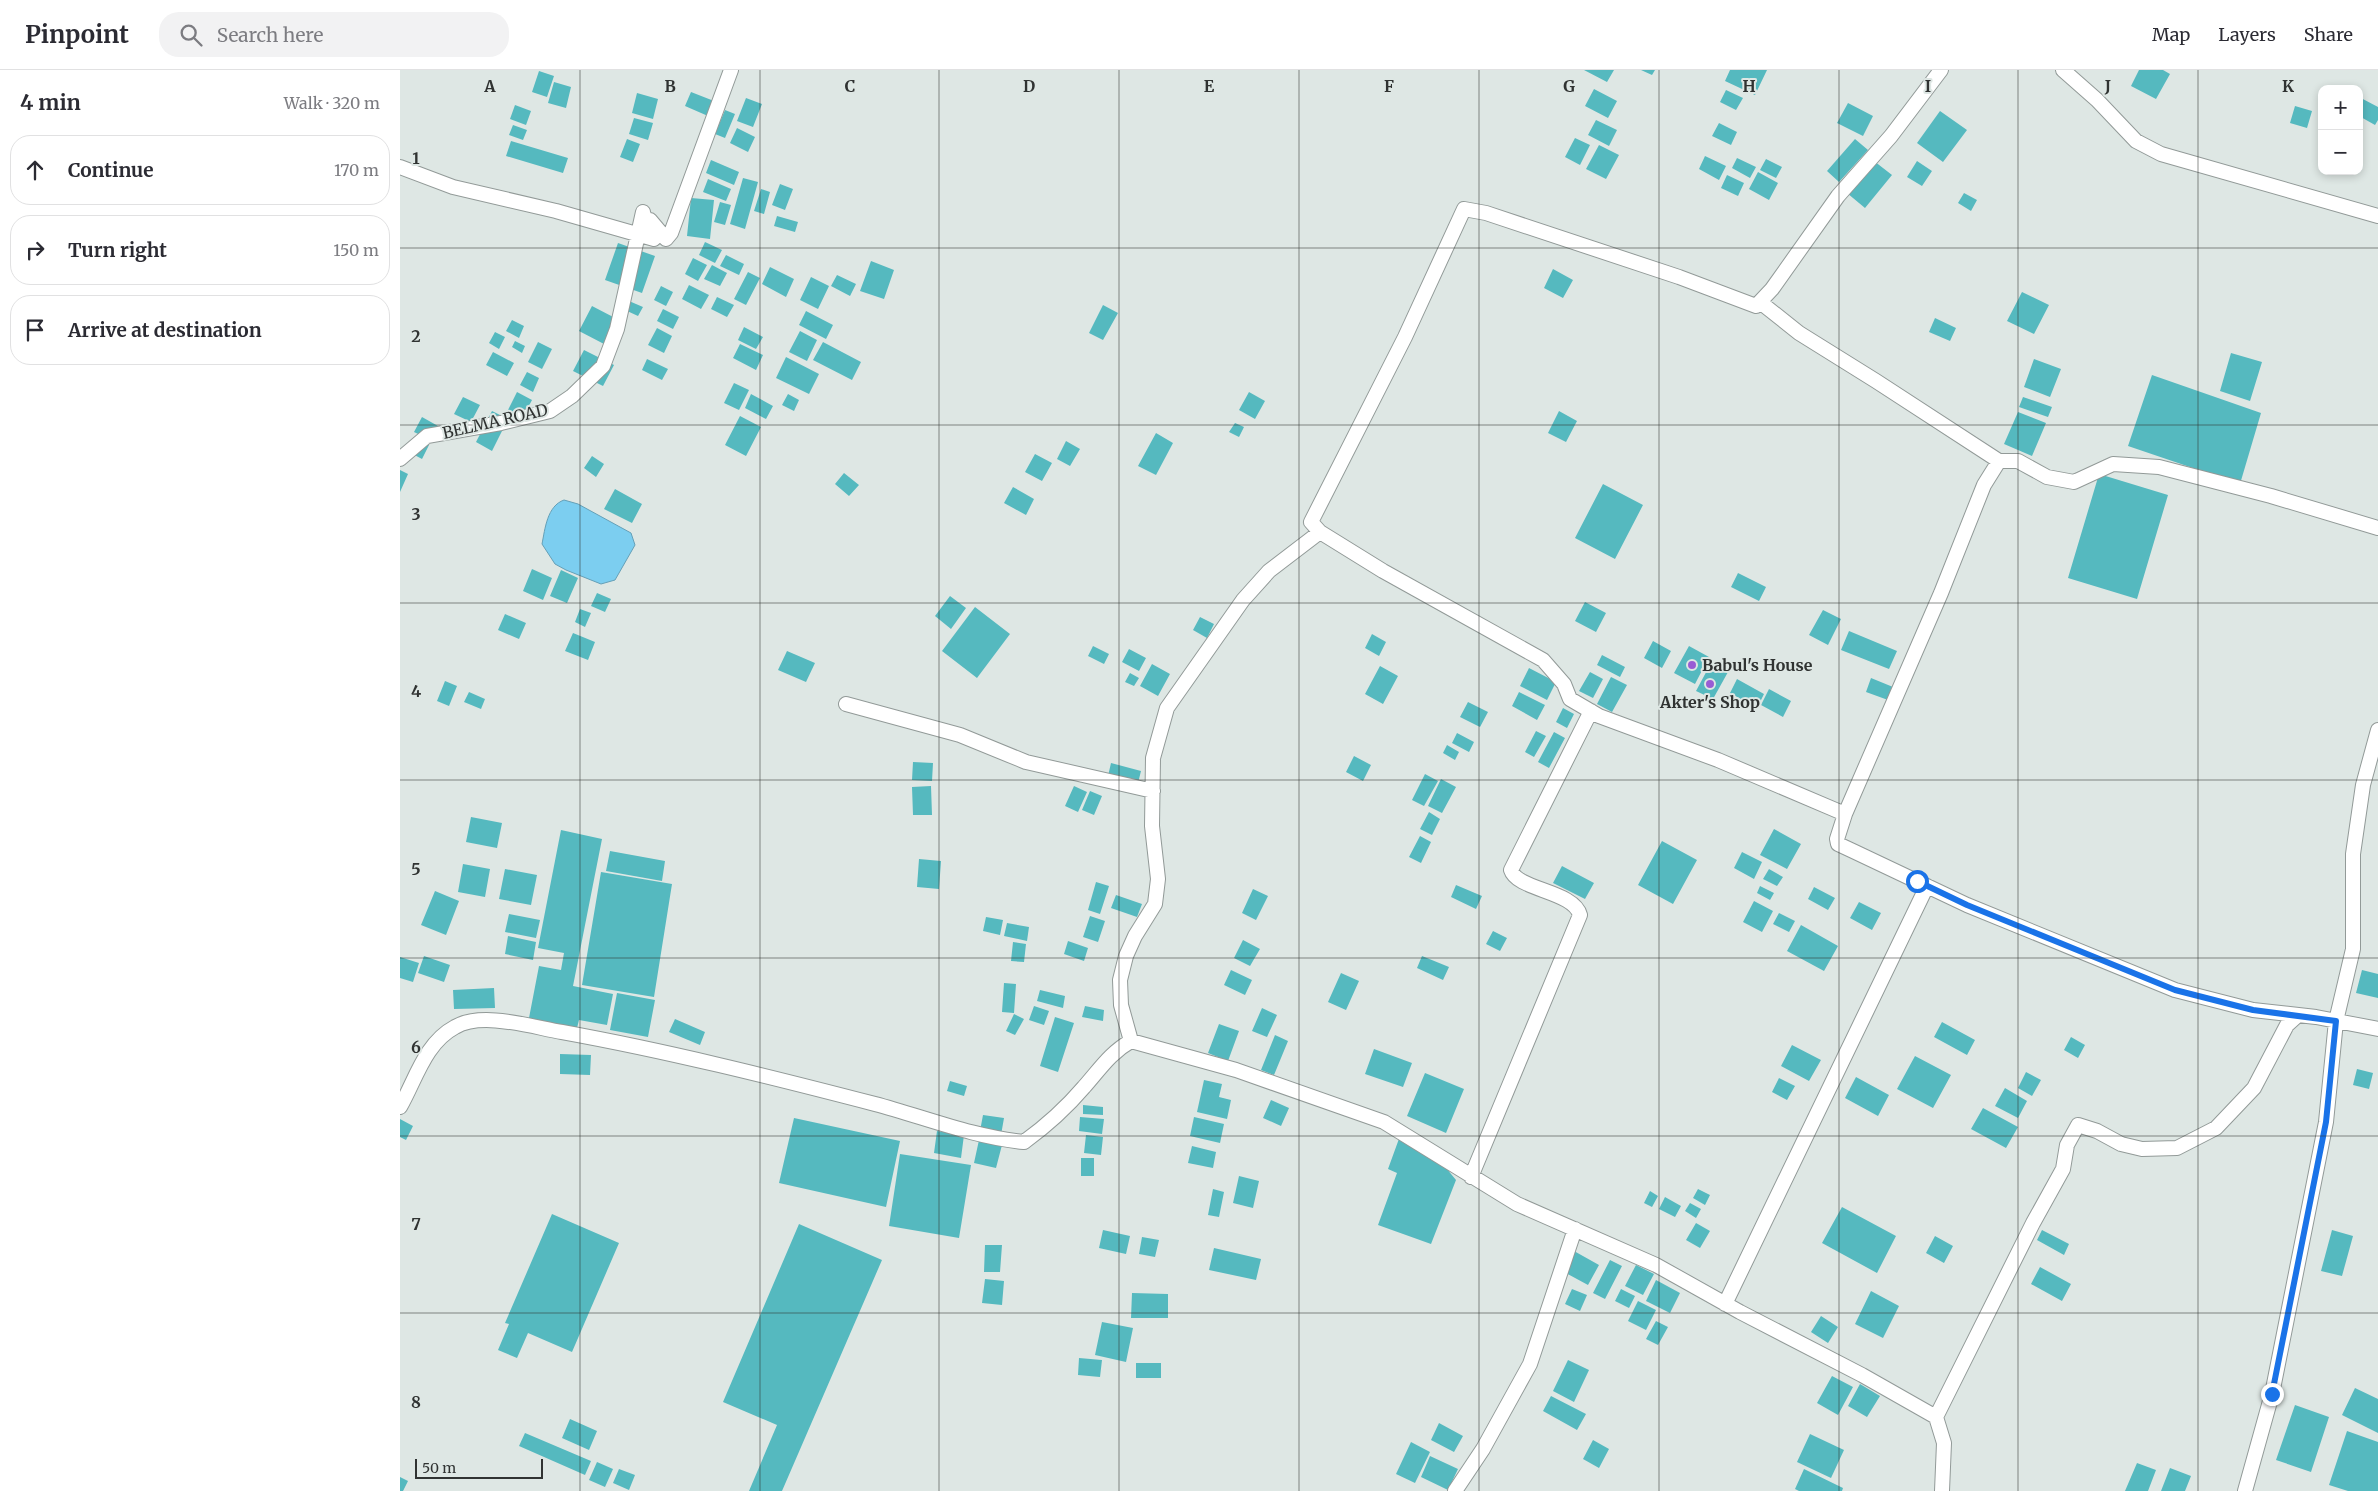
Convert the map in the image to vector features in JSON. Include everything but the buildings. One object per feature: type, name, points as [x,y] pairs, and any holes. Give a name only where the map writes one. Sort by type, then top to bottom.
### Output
[{"type":"street","points":[[643,212],[666,239],[671,233],[731,70]]},
{"type":"street","points":[[1845,814],[1718,760],[1599,716],[1570,699],[1564,684],[1543,660],[1383,571],[1320,532],[1311,522],[1405,337],[1464,209],[1486,213],[1660,271],[1756,306],[1772,289],[1838,196],[1891,136],[1940,70]]},
{"type":"street","points":[[2063,70],[2096,100],[2136,141],[2161,154],[2378,216]]},
{"type":"street","points":[[400,167],[453,187],[556,211],[654,239],[643,212]]},
{"type":"street","name":"BELMA ROAD","points":[[400,459],[427,436],[501,423],[550,411],[572,396],[603,366],[617,329],[643,212]]},
{"type":"street","points":[[1760,302],[1799,334],[1999,461],[2018,460],[2047,477],[2074,482],[2113,464],[2159,467],[2270,496],[2378,528]]},
{"type":"street","points":[[1999,461],[1984,485],[1942,592],[1845,814],[1837,839],[1838,844],[1927,886],[2175,990],[2253,1010],[2298,1015],[2378,1029]]},
{"type":"street","points":[[1131,1041],[1121,1005],[1120,980],[1126,956],[1135,936],[1155,904],[1158,879],[1152,826],[1153,758],[1167,708],[1243,600],[1269,571],[1320,532]]},
{"type":"street","points":[[846,704],[960,736],[1026,762],[1152,791]]},
{"type":"street","points":[[1471,1177],[1580,915],[1578,908],[1570,902],[1530,885],[1513,874],[1511,870],[1591,711]]},
{"type":"street","points":[[2245,1491],[2272,1394],[2326,1122],[2336,1021],[2353,950],[2353,854],[2363,785],[2378,730]]},
{"type":"street","points":[[1725,1304],[1927,886]]},
{"type":"street","points":[[1936,1417],[2062,1168],[2067,1146],[2078,1125],[2121,1144],[2142,1149],[2177,1148],[2216,1128],[2254,1088],[2287,1025],[2298,1015]]},
{"type":"street","points":[[400,1106],[430,1048],[454,1027],[475,1020],[507,1023],[646,1048],[731,1067],[901,1111],[997,1139],[1024,1142],[1043,1129],[1084,1087],[1117,1049],[1131,1041],[1236,1070],[1384,1122],[1517,1204],[1656,1265],[1725,1304],[1862,1375],[1936,1417],[1944,1443],[1942,1491]]},
{"type":"street","points":[[1455,1491],[1483,1449],[1530,1364],[1575,1229]]},
{"type":"water","points":[[564,500],[578,504],[631,533],[635,545],[615,580],[601,584],[566,570],[555,564],[542,544],[550,513],[558,503]]},
{"type":"place","name":"Babul's House","points":[[1692,665]]},
{"type":"place","name":"Akter's Shop","points":[[1710,684]]},
{"type":"route","points":[[1917,881],[1967,905],[2175,990],[2253,1010],[2336,1021],[2326,1122],[2272,1394]]}]
